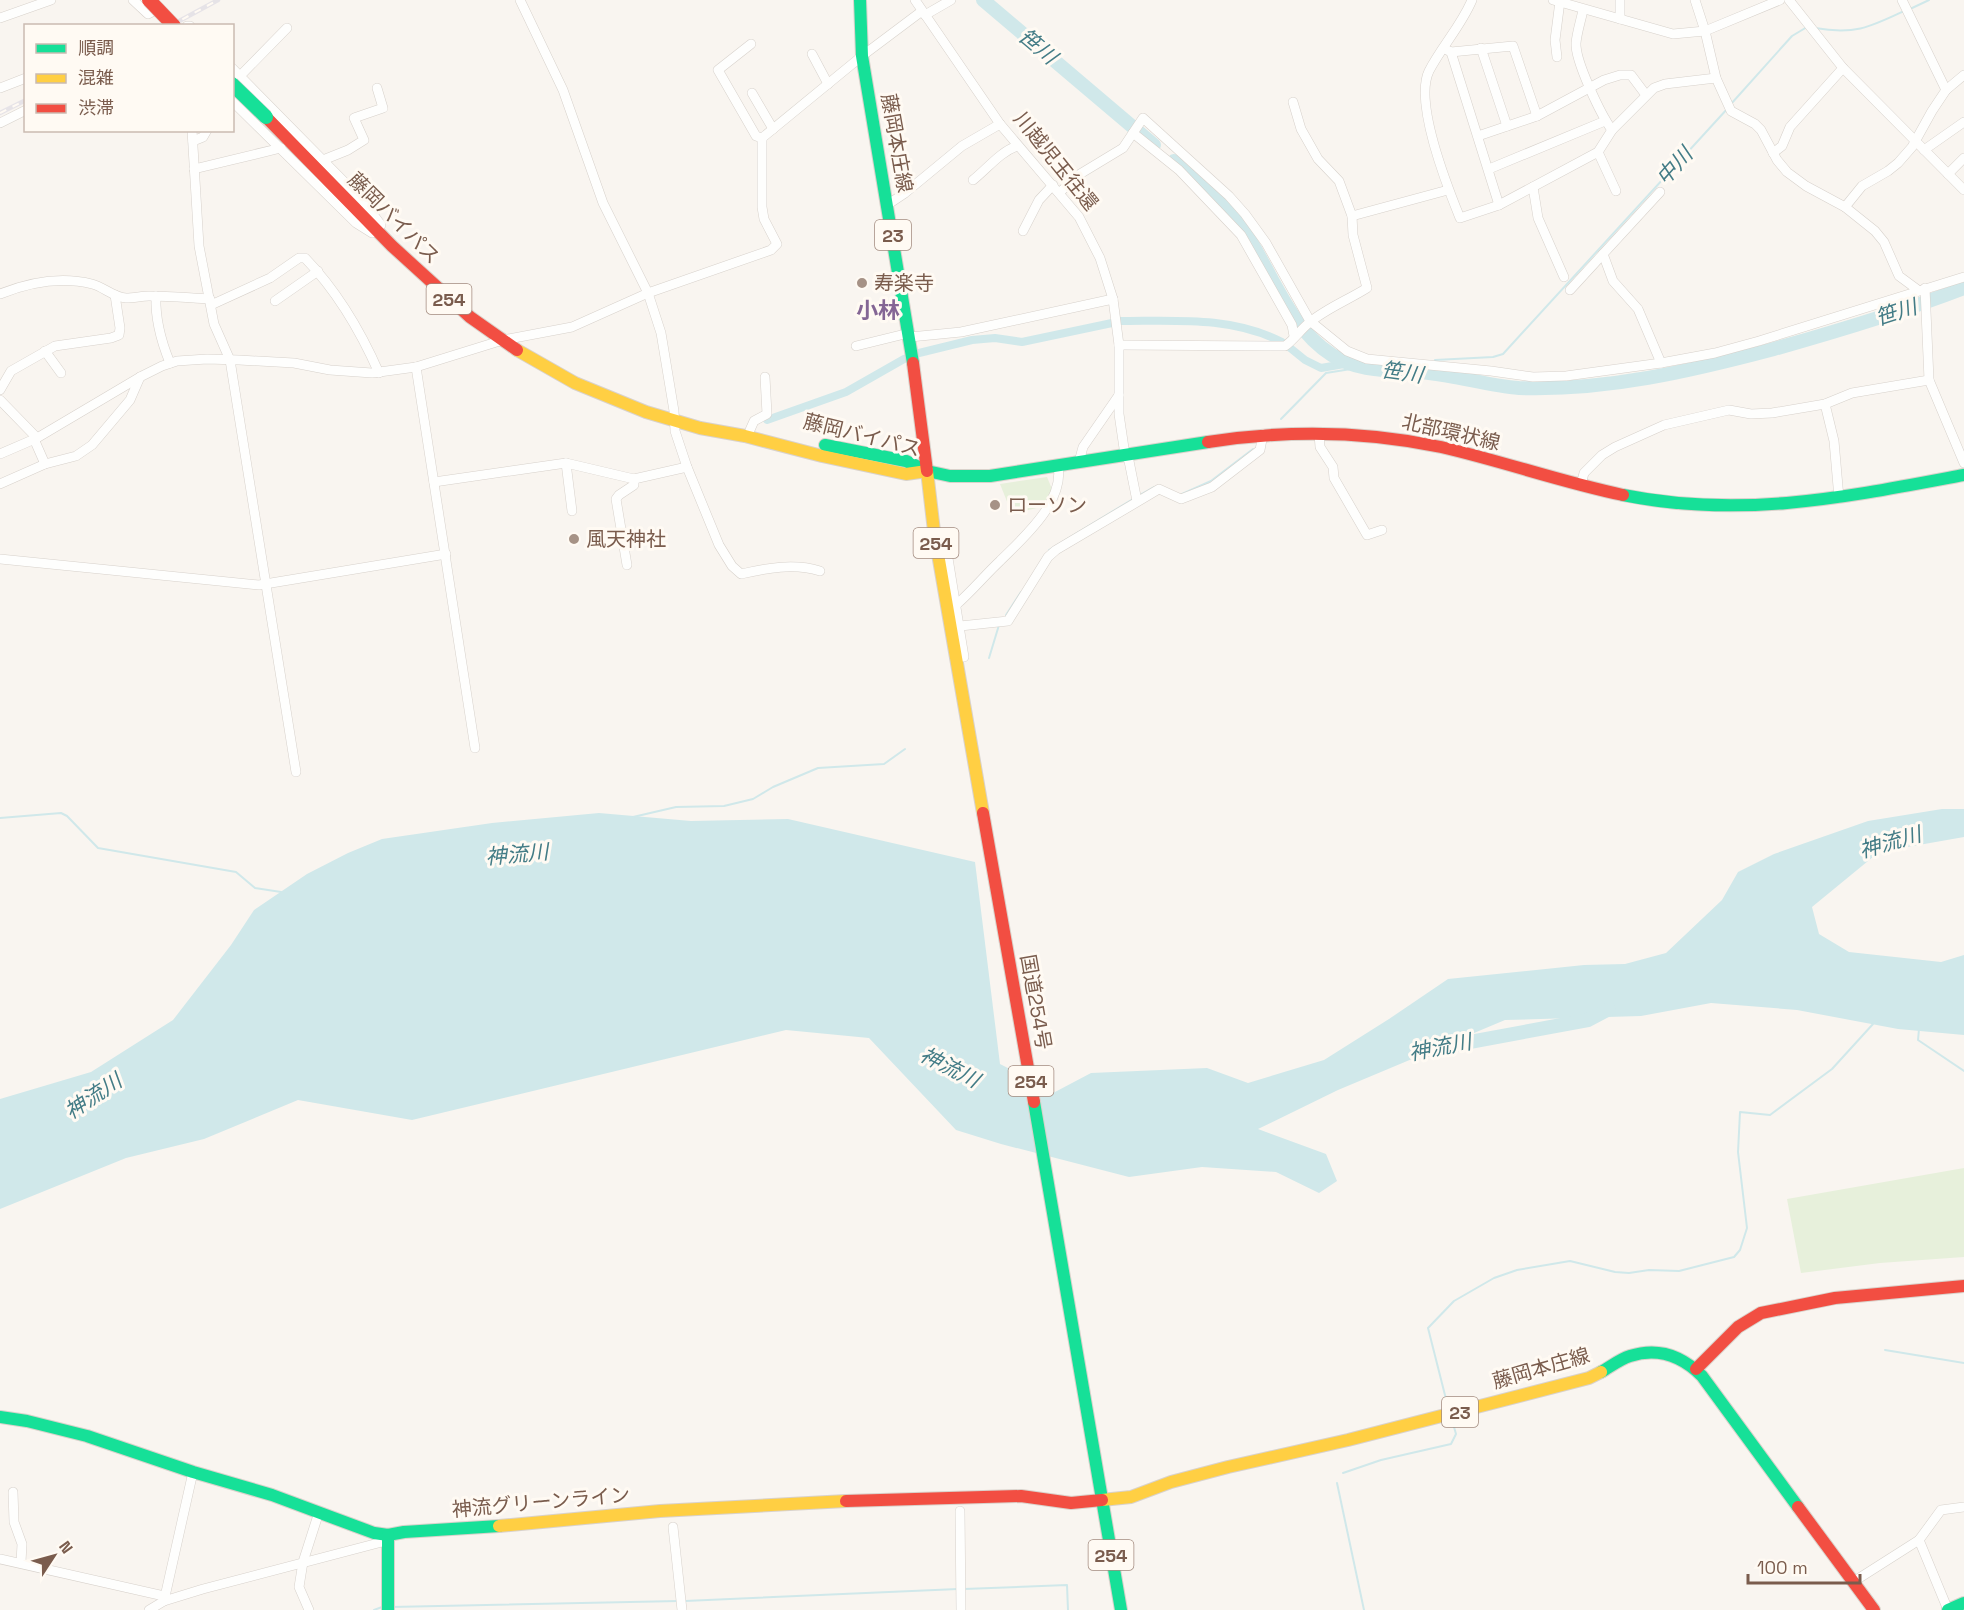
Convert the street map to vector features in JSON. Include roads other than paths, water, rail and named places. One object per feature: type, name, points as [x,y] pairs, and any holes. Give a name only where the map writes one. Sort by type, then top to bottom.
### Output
[{"type":"main road","points":[[149,0],[172,24]]},
{"type":"main road","name":"藤岡本庄線","points":[[860,0],[862,56],[909,335],[927,471]]},
{"type":"main road","name":"藤岡バイパス","points":[[239,80],[266,117],[392,246],[470,317],[528,357],[575,383],[620,402],[700,428],[745,436],[906,474],[927,471]]},
{"type":"main road","name":"藤岡バイパス","points":[[674,419],[750,430],[906,461],[927,471]]},
{"type":"main road","name":"北部環状線","points":[[927,471],[944,476],[978,477],[1263,435],[1319,434],[1392,438],[1438,446],[1581,485],[1649,500],[1704,507],[1778,505],[1839,498],[1964,476]]},
{"type":"main road","name":"国道254号","points":[[927,471],[934,531],[1121,1610]]},
{"type":"main road","points":[[1696,1369],[1738,1327],[1761,1313],[1835,1298],[1964,1286]]},
{"type":"main road","name":"藤岡本庄線","points":[[1101,1494],[1131,1497],[1171,1482],[1228,1467],[1348,1440],[1589,1378],[1630,1356],[1656,1353],[1676,1356],[1696,1369],[1874,1610]]},
{"type":"main road","name":"神流グリーンライン","points":[[0,1417],[27,1421],[87,1436],[272,1496],[365,1530],[388,1535],[660,1511],[907,1498],[1021,1496],[1071,1503],[1101,1494]]},
{"type":"main road","points":[[388,1535],[388,1610]]},
{"type":"main road","points":[[1948,1610],[1964,1603]]},
{"type":"street","points":[[0,18],[35,3],[51,0]]},
{"type":"street","points":[[133,0],[148,14],[164,3],[169,24]]},
{"type":"street","points":[[520,0],[563,90],[603,203],[648,293],[661,333],[674,411],[675,431],[719,545],[732,566],[741,574],[764,568],[797,566],[820,571]]},
{"type":"street","name":"川越児玉往還","points":[[915,0],[1000,124],[1079,217],[1100,258],[1113,299],[1119,345],[1119,414],[1125,455],[1129,461],[1137,501]]},
{"type":"street","points":[[762,138],[862,56],[924,13],[951,0]]},
{"type":"street","points":[[1472,0],[1447,49],[1428,72],[1424,95],[1435,150],[1460,218],[1499,205],[1598,152],[1612,130],[1654,88],[1665,84],[1716,78]]},
{"type":"street","points":[[1620,0],[1620,19]]},
{"type":"street","points":[[1695,0],[1716,78],[1731,111],[1755,124],[1761,130],[1773,153],[1787,172],[1806,186],[1845,207],[1881,237],[1896,272],[1923,290],[1929,380],[1964,463]]},
{"type":"street","points":[[1557,57],[1555,40],[1560,1],[1583,10],[1673,34],[1705,31],[1780,0]]},
{"type":"street","points":[[1789,0],[1843,68],[1964,190]]},
{"type":"street","points":[[1902,0],[1946,90]]},
{"type":"street","points":[[1583,10],[1576,42],[1577,56],[1605,121],[1612,130]]},
{"type":"street","points":[[286,28],[239,80],[363,201],[380,223],[392,246]]},
{"type":"street","points":[[751,44],[718,70],[756,136],[762,138]]},
{"type":"street","points":[[1447,49],[1513,46],[1537,116]]},
{"type":"street","points":[[1481,48],[1507,126]]},
{"type":"street","points":[[1447,49],[1478,136],[1499,205]]},
{"type":"street","points":[[813,54],[828,84]]},
{"type":"street","points":[[1773,153],[1782,146],[1790,127],[1843,68]]},
{"type":"street","points":[[1478,136],[1537,116],[1620,75],[1631,75],[1646,95]]},
{"type":"street","points":[[1845,207],[1862,186],[1894,167],[1915,141],[1946,90],[1964,75]]},
{"type":"street","points":[[0,88],[24,79]]},
{"type":"street","points":[[323,160],[348,150],[364,140],[354,118],[383,108],[377,88]]},
{"type":"street","points":[[752,93],[773,129]]},
{"type":"street","points":[[1119,345],[1285,346],[1310,321],[1366,288],[1353,235],[1352,216],[1339,181],[1318,159],[1301,129],[1293,102]]},
{"type":"street","points":[[234,103],[356,223],[392,246]]},
{"type":"street","points":[[0,123],[24,111]]},
{"type":"street","points":[[1023,231],[1039,200],[1123,148],[1143,118],[1245,214],[1271,252],[1310,321],[1347,351],[1366,359],[1386,362],[1533,377],[1566,376],[1715,353],[1964,277]]},
{"type":"street","points":[[1489,169],[1605,121]]},
{"type":"street","points":[[1924,150],[1964,122]]},
{"type":"street","points":[[887,205],[955,151],[1000,124]]},
{"type":"street","points":[[192,132],[199,246],[214,324],[230,360],[297,772]]},
{"type":"street","points":[[193,141],[203,137],[206,132]]},
{"type":"street","points":[[1133,133],[1179,170],[1241,235],[1297,334]]},
{"type":"street","points":[[0,454],[35,439],[140,377],[170,363],[207,359],[294,363],[330,370],[379,373],[416,367],[502,340],[572,327],[648,293],[771,250],[777,244],[764,219],[762,207],[762,138]]},
{"type":"street","points":[[973,180],[996,161],[998,156],[1017,146]]},
{"type":"street","points":[[194,169],[281,148]]},
{"type":"street","points":[[1598,152],[1616,191]]},
{"type":"street","points":[[1948,174],[1964,158]]},
{"type":"street","points":[[1533,187],[1538,218],[1564,277]]},
{"type":"street","points":[[1352,216],[1448,190]]},
{"type":"street","points":[[1570,290],[1660,192]]},
{"type":"street","points":[[1603,254],[1613,281],[1638,309],[1661,363]]},
{"type":"street","points":[[0,294],[28,283],[52,280],[94,284],[115,296],[127,298],[156,296],[211,302],[270,278],[299,258],[305,258],[318,271],[351,320],[379,373]]},
{"type":"street","points":[[275,301],[318,271]]},
{"type":"street","points":[[0,390],[10,371],[55,346],[119,335],[115,296]]},
{"type":"street","points":[[156,296],[155,309],[160,340],[170,363]]},
{"type":"street","points":[[856,346],[909,335],[961,332],[1113,299]]},
{"type":"street","points":[[45,351],[61,374]]},
{"type":"street","points":[[416,367],[475,748]]},
{"type":"street","points":[[0,484],[45,464],[76,456],[92,445],[130,400],[140,377]]},
{"type":"street","points":[[750,430],[754,421],[767,414],[765,377]]},
{"type":"street","points":[[1581,485],[1584,473],[1602,455],[1664,425],[1729,410],[1751,414],[1772,413],[1825,404],[1852,393],[1929,380]]},
{"type":"street","points":[[1079,462],[1083,447],[1119,395]]},
{"type":"street","points":[[0,400],[35,439],[45,464]]},
{"type":"street","points":[[1825,404],[1834,441],[1839,498]]},
{"type":"street","points":[[1319,434],[1320,447],[1333,467],[1334,478],[1367,535],[1382,530]]},
{"type":"street","points":[[960,626],[1008,621],[1048,557],[1056,550],[1159,489],[1181,499],[1212,487],[1260,450],[1263,435]]},
{"type":"street","points":[[434,482],[566,464],[634,479],[687,467]]},
{"type":"street","points":[[566,464],[572,512]]},
{"type":"street","points":[[957,604],[1037,524],[1056,488],[1059,477],[1058,465]]},
{"type":"street","points":[[627,565],[616,499],[634,485],[634,479]]},
{"type":"street","points":[[934,531],[944,540],[957,604],[964,657]]},
{"type":"street","points":[[0,559],[243,584],[266,584],[446,554]]},
{"type":"street","points":[[164,1598],[193,1472]]},
{"type":"street","points":[[13,1492],[14,1522],[22,1544],[21,1562]]},
{"type":"street","points":[[1854,1582],[1918,1540],[1941,1510],[1964,1507]]},
{"type":"street","points":[[960,1511],[961,1610]]},
{"type":"street","points":[[309,1610],[299,1587],[303,1562],[319,1512]]},
{"type":"street","points":[[673,1527],[682,1610]]},
{"type":"street","points":[[149,1610],[164,1598],[382,1542],[388,1535]]},
{"type":"street","points":[[1918,1540],[1948,1610]]},
{"type":"street","points":[[0,1558],[164,1598]]},
{"type":"water","points":[[1942,809],[1964,809],[1964,837],[1879,852],[1812,907],[1819,934],[1849,952],[1941,962],[1964,955],[1964,1035],[1898,1029],[1797,1010],[1711,1003],[1641,1016],[1505,1020],[1338,1090],[1258,1129],[1326,1154],[1337,1181],[1319,1193],[1276,1172],[1202,1167],[1129,1177],[1001,1144],[956,1130],[869,1038],[786,1030],[412,1120],[298,1100],[204,1139],[126,1158],[0,1209],[0,1099],[91,1072],[173,1020],[231,945],[254,910],[307,874],[382,839],[492,823],[599,813],[691,821],[788,819],[975,862],[1000,1064],[1055,1092],[1091,1073],[1207,1068],[1248,1083],[1324,1060],[1448,979],[1584,965],[1625,964],[1666,953],[1722,900],[1738,872],[1774,854],[1868,821]]},
{"type":"waterway","name":"笹川","points":[[983,0],[1154,145]]},
{"type":"waterway","name":"中川","points":[[1910,9],[1929,0]]},
{"type":"waterway","name":"中川","points":[[1815,28],[1852,30],[1904,11]]},
{"type":"waterway","name":"中川","points":[[1731,104],[1792,36],[1807,27]]},
{"type":"waterway","name":"中川","points":[[1435,360],[1493,357],[1503,354],[1728,108]]},
{"type":"waterway","name":"笹川","points":[[1174,161],[1211,193],[1237,221],[1282,298],[1304,330],[1332,355],[1343,361],[1379,370],[1440,374],[1519,388],[1616,383],[1680,372],[1774,349],[1870,321],[1964,288]]},
{"type":"waterway","points":[[1120,321],[1182,321],[1223,324],[1263,334],[1282,342]]},
{"type":"waterway","points":[[919,353],[972,340],[995,338],[1022,342],[1112,323]]},
{"type":"waterway","points":[[1289,347],[1305,360],[1321,368],[1350,363]]},
{"type":"waterway","points":[[767,420],[846,392],[904,359]]},
{"type":"waterway","points":[[1281,419],[1326,373],[1351,369],[1354,365]]},
{"type":"waterway","points":[[1182,494],[1211,481],[1253,449]]},
{"type":"waterway","points":[[1138,496],[1154,487]]},
{"type":"waterway","points":[[1049,550],[1133,499]]},
{"type":"waterway","points":[[1006,615],[1021,592]]},
{"type":"waterway","points":[[989,658],[999,625]]},
{"type":"waterway","points":[[633,817],[676,807],[724,806],[753,799],[773,787],[818,768],[884,764],[905,749]]},
{"type":"waterway","points":[[0,818],[61,813],[67,816],[98,848],[236,872],[255,888],[281,892]]},
{"type":"waterway","name":"神流川","points":[[1421,1051],[1588,1020],[1609,1009]]},
{"type":"waterway","points":[[1448,1407],[1428,1328],[1454,1301],[1494,1278],[1517,1270],[1570,1261],[1615,1272],[1629,1273],[1649,1270],[1679,1271],[1734,1257],[1740,1250],[1747,1228],[1738,1152],[1740,1112],[1770,1115],[1832,1069],[1873,1024]]},
{"type":"waterway","points":[[1919,1029],[1918,1040],[1964,1071]]},
{"type":"waterway","points":[[1885,1350],[1964,1363]]},
{"type":"waterway","points":[[1343,1473],[1381,1460],[1451,1444],[1456,1434],[1452,1420]]},
{"type":"waterway","points":[[1337,1483],[1364,1610]]},
{"type":"waterway","points":[[964,1589],[1067,1585],[1068,1610]]},
{"type":"waterway","points":[[685,1601],[958,1589]]},
{"type":"waterway","points":[[391,1607],[679,1601]]},
{"type":"waterway","points":[[374,1610],[382,1607]]},
{"type":"railway","points":[[174,24],[218,0]]},
{"type":"railway","points":[[0,113],[24,101]]},
{"type":"place","name":"寿楽寺","points":[[862,283]]},
{"type":"place","name":"ローソン","points":[[995,505]]},
{"type":"place","name":"風天神社","points":[[574,539]]},
{"type":"district","name":"小林","points":[[878,310]]}]
